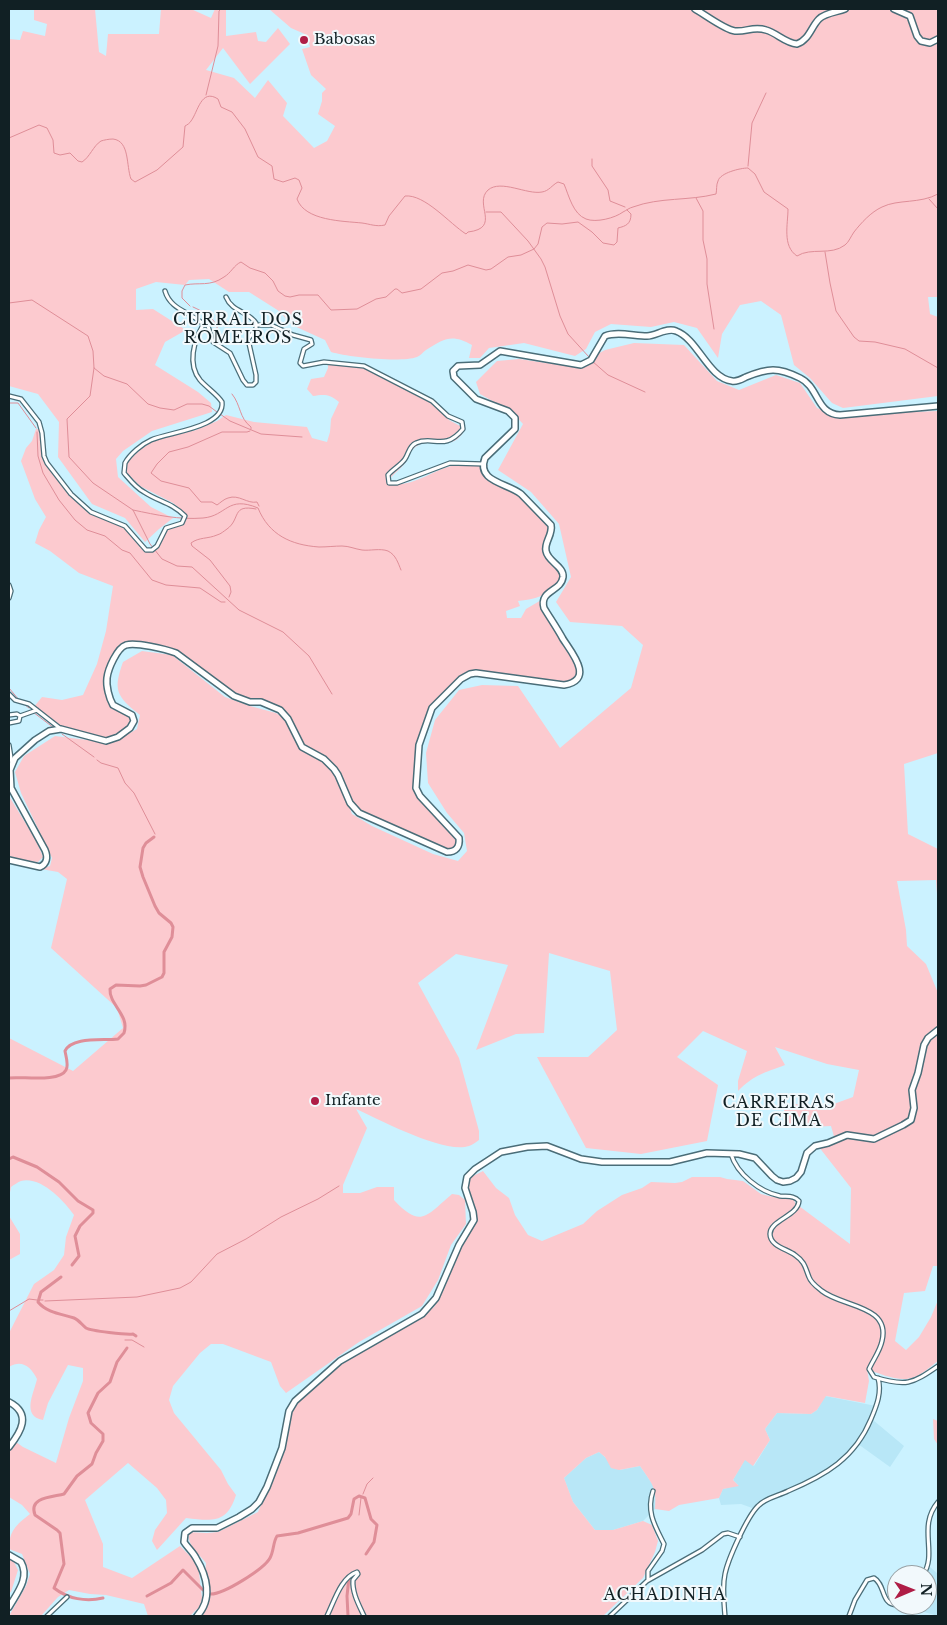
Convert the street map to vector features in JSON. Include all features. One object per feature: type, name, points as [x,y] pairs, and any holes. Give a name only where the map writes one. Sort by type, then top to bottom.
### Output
[{"type":"main road","points":[[695,9],[733,30],[762,29],[772,32],[789,42],[798,44],[806,38],[819,19],[845,9]]},
{"type":"main road","points":[[894,9],[908,14],[921,41],[930,43],[938,39]]},
{"type":"main road","points":[[9,860],[34,867],[44,864],[47,857],[46,850],[11,788],[12,764],[17,754],[49,731],[61,729],[106,741],[118,738],[130,728],[134,721],[132,714],[113,705],[108,687],[109,672],[119,651],[122,647],[128,645],[169,650],[183,658],[234,696],[250,702],[261,702],[280,710],[288,719],[302,747],[324,759],[334,768],[350,803],[359,812],[447,852],[456,850],[459,846],[459,838],[420,796],[416,788],[418,745],[432,708],[461,679],[470,674],[486,673],[564,685],[573,682],[580,673],[579,664],[544,608],[543,603],[545,596],[558,585],[563,577],[562,571],[546,552],[551,526],[516,490],[487,476],[483,464],[489,454],[515,429],[515,418],[508,411],[476,399],[454,377],[455,368],[461,365],[480,365],[500,351],[576,365],[584,364],[591,360],[600,341],[609,335],[648,336],[668,330],[676,331],[694,345],[714,370],[725,379],[737,381],[763,370],[777,370],[805,381],[822,408],[836,415],[938,406]]},
{"type":"main road","points":[[197,1616],[206,1600],[207,1582],[195,1556],[184,1542],[185,1533],[192,1528],[217,1528],[239,1517],[259,1502],[282,1448],[289,1411],[295,1401],[340,1361],[422,1314],[432,1304],[459,1245],[474,1220],[465,1188],[469,1174],[501,1152],[541,1146],[552,1147],[581,1159],[602,1162],[670,1162],[707,1153],[749,1155],[755,1158],[774,1178],[787,1181],[798,1176],[803,1168],[807,1154],[815,1146],[847,1135],[874,1138],[907,1123],[914,1114],[912,1090],[924,1044],[938,1030]]},
{"type":"main road","points":[[9,1402],[19,1411],[22,1425],[19,1435],[9,1447]]},
{"type":"main road","points":[[9,1555],[21,1562],[25,1574],[23,1583],[9,1606]]},
{"type":"street","points":[[165,291],[167,297],[177,308],[210,328],[212,340],[230,354],[245,382],[249,385],[253,385],[256,382],[256,375],[248,340],[257,325]]},
{"type":"street","points":[[226,297],[230,305],[254,319],[257,325]]},
{"type":"street","points":[[9,396],[21,399],[39,422],[42,432],[44,456],[47,463],[71,494],[91,512],[125,526],[146,550],[152,550],[166,528],[182,523],[184,517],[166,501],[150,496],[137,487],[124,473],[125,463],[148,441],[163,435],[194,428],[220,413],[222,402],[200,380],[193,364],[194,349],[203,325]]},
{"type":"street","points":[[257,325],[271,325],[293,335],[311,340],[312,344],[304,349],[300,363],[303,366],[326,362],[353,364],[370,368],[438,404],[448,416],[462,422],[462,430],[453,439],[437,443],[422,441],[413,445],[404,461],[388,475],[389,482],[397,483],[450,463],[483,464]]},
{"type":"street","points":[[9,585],[11,591],[9,598]]},
{"type":"street","points":[[9,694],[16,700],[29,704],[61,729]]},
{"type":"street","points":[[9,715],[17,714],[20,716],[37,710]]},
{"type":"street","points":[[9,723],[19,721],[20,716]]},
{"type":"street","points":[[9,745],[12,764]]},
{"type":"street","points":[[731,1154],[736,1167],[768,1192],[780,1196],[796,1197],[799,1200],[795,1210],[772,1228],[770,1233],[771,1239],[775,1244],[802,1261],[807,1269],[809,1278],[824,1293],[878,1316],[884,1333],[882,1342],[869,1369],[874,1377],[910,1383],[918,1380],[938,1366]]},
{"type":"street","points":[[725,1616],[724,1576],[740,1536],[758,1505],[826,1474],[851,1452],[862,1438],[876,1408],[879,1393],[878,1378]]},
{"type":"street","points":[[647,1581],[648,1571],[662,1551],[664,1544],[652,1520],[651,1497],[653,1491]]},
{"type":"street","points":[[928,1565],[929,1517],[931,1510],[938,1502]]},
{"type":"street","points":[[610,1616],[647,1581],[702,1550],[723,1534],[740,1536]]},
{"type":"street","points":[[327,1616],[342,1586],[351,1574],[356,1572],[358,1574],[353,1580],[352,1586],[364,1616]]},
{"type":"street","points":[[849,1616],[855,1600],[870,1578],[880,1582],[887,1601]]},
{"type":"street","points":[[47,1616],[67,1597]]},
{"type":"shaded area","points":[[34,9],[95,9],[99,52],[106,56],[108,34],[159,34],[161,9],[191,9],[211,18],[215,9],[226,9],[226,36],[256,32],[258,41],[266,42],[278,28],[290,44],[250,84],[223,48],[206,70],[234,78],[255,98],[268,80],[287,103],[283,116],[314,148],[327,141],[335,126],[318,114],[322,93],[326,89],[311,75],[302,49],[310,47],[307,35],[291,28],[269,9],[938,9],[938,297],[928,297],[930,314],[938,317],[938,396],[843,408],[832,403],[810,378],[794,365],[781,315],[761,301],[740,305],[722,334],[718,358],[697,328],[674,322],[651,327],[611,324],[595,332],[586,349],[575,356],[524,343],[489,348],[480,358],[469,358],[472,345],[459,339],[449,339],[438,343],[417,357],[387,359],[349,356],[331,352],[325,340],[292,325],[279,311],[249,292],[229,292],[209,279],[189,280],[185,285],[156,282],[136,289],[136,310],[153,309],[186,330],[165,342],[155,365],[198,392],[211,403],[212,412],[152,431],[123,451],[116,459],[118,477],[151,507],[173,518],[145,542],[125,518],[92,504],[58,457],[59,422],[38,394],[9,386],[9,39],[20,40],[23,31],[45,36],[47,24],[34,20]]},
{"type":"shaded area","points":[[634,343],[684,345],[717,381],[739,390],[776,375],[800,383],[817,408],[839,417],[938,411],[938,753],[904,764],[908,834],[938,849],[938,908],[936,880],[897,881],[907,946],[926,964],[938,993],[938,1266],[933,1266],[925,1291],[904,1293],[895,1341],[906,1350],[919,1337],[931,1317],[938,1300],[938,1361],[921,1374],[909,1379],[890,1377],[867,1369],[869,1381],[865,1403],[826,1396],[817,1410],[811,1414],[777,1413],[765,1429],[770,1440],[753,1466],[745,1460],[733,1480],[739,1486],[723,1489],[719,1498],[679,1505],[669,1511],[655,1509],[653,1486],[640,1466],[619,1470],[611,1468],[605,1457],[599,1452],[586,1458],[564,1478],[573,1502],[595,1530],[613,1530],[643,1521],[652,1525],[658,1541],[643,1578],[603,1616],[200,1616],[208,1592],[205,1576],[206,1563],[191,1545],[189,1532],[218,1532],[258,1512],[285,1449],[289,1414],[294,1405],[339,1365],[434,1307],[443,1291],[463,1242],[476,1224],[477,1219],[467,1187],[469,1178],[483,1171],[496,1188],[509,1198],[515,1215],[528,1235],[542,1241],[583,1224],[597,1211],[622,1195],[642,1188],[651,1182],[675,1183],[692,1177],[720,1177],[743,1181],[761,1194],[794,1199],[795,1203],[850,1244],[851,1188],[815,1142],[835,1140],[831,1126],[791,1128],[784,1110],[796,1104],[820,1109],[853,1097],[859,1070],[827,1064],[775,1047],[785,1065],[755,1077],[738,1091],[738,1081],[747,1051],[703,1031],[677,1057],[718,1085],[707,1141],[641,1154],[586,1148],[537,1057],[588,1057],[617,1030],[610,971],[549,953],[544,1033],[516,1034],[476,1050],[508,965],[456,954],[418,983],[459,1058],[479,1131],[479,1140],[469,1146],[458,1147],[428,1141],[356,1109],[367,1128],[343,1185],[343,1193],[360,1193],[377,1187],[394,1187],[394,1200],[403,1209],[417,1217],[429,1213],[452,1194],[459,1195],[465,1200],[466,1224],[451,1245],[438,1280],[422,1306],[359,1342],[286,1393],[280,1386],[271,1362],[223,1344],[211,1344],[200,1353],[173,1386],[169,1400],[174,1413],[221,1470],[236,1495],[228,1511],[223,1516],[211,1520],[186,1518],[157,1550],[152,1541],[155,1530],[167,1513],[166,1500],[157,1488],[128,1463],[85,1500],[103,1544],[103,1567],[132,1578],[180,1546],[198,1564],[202,1598],[199,1610],[197,1609],[191,1615],[148,1616],[144,1604],[106,1595],[69,1590],[58,1597],[41,1616],[9,1616],[26,1586],[30,1574],[22,1554],[9,1549],[10,1537],[17,1525],[30,1514],[22,1505],[9,1497],[9,1437],[23,1447],[56,1463],[69,1418],[83,1381],[83,1368],[68,1365],[48,1403],[43,1420],[36,1418],[32,1414],[31,1409],[37,1379],[35,1375],[22,1364],[9,1367],[9,1333],[34,1284],[54,1270],[64,1255],[66,1237],[74,1215],[51,1191],[29,1180],[21,1181],[11,1187],[9,1198],[9,1038],[73,1071],[123,1028],[117,1008],[51,948],[67,879],[58,872],[41,869],[50,866],[52,858],[21,793],[15,772],[24,756],[55,736],[112,743],[137,729],[140,715],[121,697],[118,679],[123,662],[142,651],[172,655],[225,697],[276,713],[289,721],[280,710],[241,699],[169,650],[141,646],[122,647],[110,674],[108,686],[111,703],[128,712],[134,721],[118,737],[100,740],[70,733],[33,708],[42,697],[62,700],[83,695],[97,664],[106,631],[113,586],[79,573],[50,551],[35,543],[46,517],[35,499],[21,461],[26,448],[32,441],[36,429],[42,429],[44,456],[71,494],[91,512],[125,526],[142,547],[150,551],[157,546],[166,528],[180,524],[186,514],[173,503],[140,486],[126,472],[126,463],[141,449],[155,440],[196,430],[226,415],[254,422],[307,427],[312,438],[327,442],[331,419],[339,402],[327,395],[313,396],[307,389],[311,379],[324,377],[328,363],[366,367],[435,402],[449,420],[462,427],[464,431],[454,441],[417,446],[389,480],[391,484],[407,483],[451,466],[488,465],[485,472],[487,476],[516,490],[551,525],[547,543],[548,552],[563,577],[544,595],[518,601],[520,606],[506,611],[507,618],[521,618],[526,609],[543,599],[544,608],[579,664],[578,678],[564,685],[486,673],[465,676],[440,699],[427,719],[419,745],[418,792],[456,835],[459,846],[447,852],[355,809],[339,778],[352,814],[372,826],[433,854],[458,861],[467,851],[464,833],[447,813],[428,783],[426,753],[435,720],[459,690],[482,685],[518,686],[560,748],[631,688],[643,645],[622,626],[570,622],[556,602],[571,577],[559,524],[531,492],[498,470],[523,424],[512,412],[480,394],[476,382],[497,361],[519,359],[574,367],[605,350]]},
{"type":"shaded area","points":[[9,796],[37,842],[43,857],[38,862],[9,856]]},
{"type":"shaded area","points":[[9,1216],[20,1234],[20,1254],[9,1260]]},
{"type":"shaded area","points":[[825,1396],[876,1406],[873,1420],[904,1446],[890,1467],[858,1444],[837,1466],[827,1473],[755,1509],[741,1504],[721,1505],[719,1498],[723,1489],[738,1485],[733,1480],[745,1459],[754,1466],[770,1440],[765,1429],[777,1413],[811,1414],[817,1410]]},
{"type":"shaded area","points":[[933,1419],[938,1421],[938,1445],[934,1439]]},
{"type":"shaded area","points":[[599,1452],[620,1470],[640,1466],[653,1485],[656,1493],[655,1509],[643,1521],[613,1530],[595,1530],[573,1502],[564,1478],[586,1458]]},
{"type":"shaded area","points":[[9,1559],[13,1560],[18,1570],[9,1593]]},
{"type":"shaded area","points":[[937,1573],[938,1574],[938,1616],[935,1615],[937,1615]]},
{"type":"waterway","points":[[206,95],[218,46],[219,11],[221,9]]},
{"type":"waterway","points":[[748,166],[752,123],[766,93]]},
{"type":"waterway","points":[[9,138],[39,125],[47,128],[53,140],[54,153],[60,155],[70,153],[78,161],[82,162],[101,141],[113,139],[122,144],[125,149],[129,174],[135,182],[157,170],[183,147],[185,126],[191,122],[201,102],[212,96],[218,99],[221,107],[232,112],[245,129],[258,157],[272,166],[274,179],[283,182],[295,178],[299,180],[302,188],[297,199],[308,212],[325,219],[382,226],[385,225],[389,216],[405,196],[413,197],[437,210],[466,234],[483,226],[485,221],[484,196],[493,187],[500,186],[542,192],[558,182],[564,184],[572,204],[582,217],[590,220],[600,220],[643,204],[716,194],[717,183],[722,176],[726,173],[748,168],[755,174],[764,192],[788,209],[789,247],[797,256],[808,252],[834,250],[846,244],[866,218],[882,207],[924,199],[938,194]]},
{"type":"waterway","points":[[592,159],[592,166],[608,190],[610,201],[625,207]]},
{"type":"waterway","points":[[696,198],[703,211],[703,240],[707,259],[707,284],[714,329]]},
{"type":"waterway","points":[[929,199],[938,209]]},
{"type":"waterway","points":[[190,306],[182,298],[182,291],[185,285],[209,283],[219,280],[241,262],[250,268],[265,273],[273,281],[278,291],[285,296],[318,295],[331,310],[357,309],[376,299],[386,297],[395,289],[402,293],[421,289],[442,273],[468,265],[486,270],[491,269],[508,257],[521,255],[534,249],[538,244],[542,227],[547,223],[578,222],[603,243],[614,245],[617,242],[618,228],[626,225],[630,220],[631,214],[627,210]]},
{"type":"waterway","points":[[486,212],[501,212],[528,241],[541,259],[568,334],[589,357]]},
{"type":"waterway","points":[[825,252],[836,311],[854,337],[859,341],[875,342],[905,349],[938,368]]},
{"type":"waterway","points":[[9,303],[32,300],[88,336],[93,351],[94,368],[104,376],[127,384],[148,404],[174,410],[187,404],[202,404],[209,406],[217,412]]},
{"type":"waterway","points":[[193,307],[212,319],[218,331]]},
{"type":"waterway","points":[[592,361],[608,375],[645,392]]},
{"type":"waterway","points":[[94,368],[90,396],[67,419],[69,457],[93,483],[133,510],[150,544],[162,559],[177,566],[192,567],[239,610],[283,632],[309,656],[332,694]]},
{"type":"waterway","points":[[232,394],[244,420],[251,429]]},
{"type":"waterway","points":[[9,403],[18,403],[36,428]]},
{"type":"waterway","points":[[220,414],[230,421],[261,434],[302,437]]},
{"type":"waterway","points":[[250,431],[222,432],[188,447],[169,452],[151,473],[161,481],[189,488],[201,502],[212,502],[217,505],[227,499],[236,497],[250,502],[257,502],[259,506]]},
{"type":"waterway","points":[[37,432],[38,456],[43,473],[59,500],[75,520],[87,530],[105,536],[122,550],[130,553],[152,580],[166,585],[200,588],[221,602],[225,602]]},
{"type":"waterway","points":[[133,510],[168,517],[203,518],[217,514],[233,505],[248,505],[258,508],[268,525],[275,532],[290,541],[319,547],[347,546],[362,550],[385,550],[395,557],[401,570]]},
{"type":"waterway","points":[[229,597],[231,592],[230,586],[210,560],[192,546],[191,543],[218,535],[231,525],[240,510],[256,509]]},
{"type":"waterway","points":[[9,688],[19,700]]},
{"type":"waterway","points":[[24,704],[29,708]]},
{"type":"waterway","points":[[33,712],[54,728]]},
{"type":"waterway","points":[[62,734],[94,757]]},
{"type":"waterway","points":[[97,760],[118,768],[125,783],[134,793],[155,834]]},
{"type":"waterway","points":[[9,1078],[48,1078],[62,1074],[67,1068],[65,1051],[69,1046],[81,1041],[118,1039],[124,1033],[125,1027],[122,1015],[113,1000],[110,989],[116,985],[146,985],[162,977],[164,973],[164,952],[172,937],[173,927],[159,913],[155,906],[140,867],[143,848],[154,837]]},
{"type":"waterway","points":[[9,1159],[13,1157],[37,1167],[59,1182],[78,1201],[93,1210],[93,1213],[80,1226],[75,1236],[79,1256],[72,1265]]},
{"type":"waterway","points":[[45,1301],[137,1297],[180,1288],[191,1282],[217,1254],[339,1186]]},
{"type":"waterway","points":[[61,1277],[41,1292],[38,1302],[42,1306],[50,1311],[76,1319],[89,1329],[133,1334],[136,1336]]},
{"type":"waterway","points":[[9,1311],[29,1299],[37,1300]]},
{"type":"waterway","points":[[125,1340],[132,1340],[144,1347]]},
{"type":"waterway","points":[[103,1598],[77,1599],[65,1595],[54,1588],[64,1564],[60,1533],[35,1515],[34,1509],[38,1501],[64,1494],[77,1476],[92,1464],[103,1441],[103,1434],[91,1423],[88,1413],[98,1393],[110,1382],[117,1362],[127,1348]]},
{"type":"waterway","points":[[363,1494],[367,1484],[373,1478]]},
{"type":"waterway","points":[[211,1594],[234,1586],[266,1563],[270,1558],[277,1536],[298,1533],[348,1518],[351,1514],[354,1499],[359,1496],[365,1498],[371,1519],[377,1525],[374,1542],[366,1554]]},
{"type":"waterway","points":[[359,1515],[361,1498]]},
{"type":"waterway","points":[[147,1596],[171,1583],[183,1570],[203,1590]]},
{"type":"waterway","points":[[348,1616],[347,1596],[349,1577]]},
{"type":"place","name":"Babosas","points":[[304,40]]},
{"type":"place","name":"Infante","points":[[315,1101]]},
{"type":"district","name":"CURRAL DOS ROMEIROS","points":[[238,329]]},
{"type":"district","name":"CARREIRAS DE CIMA","points":[[779,1112]]},
{"type":"district","name":"ACHADINHA","points":[[665,1595]]}]
